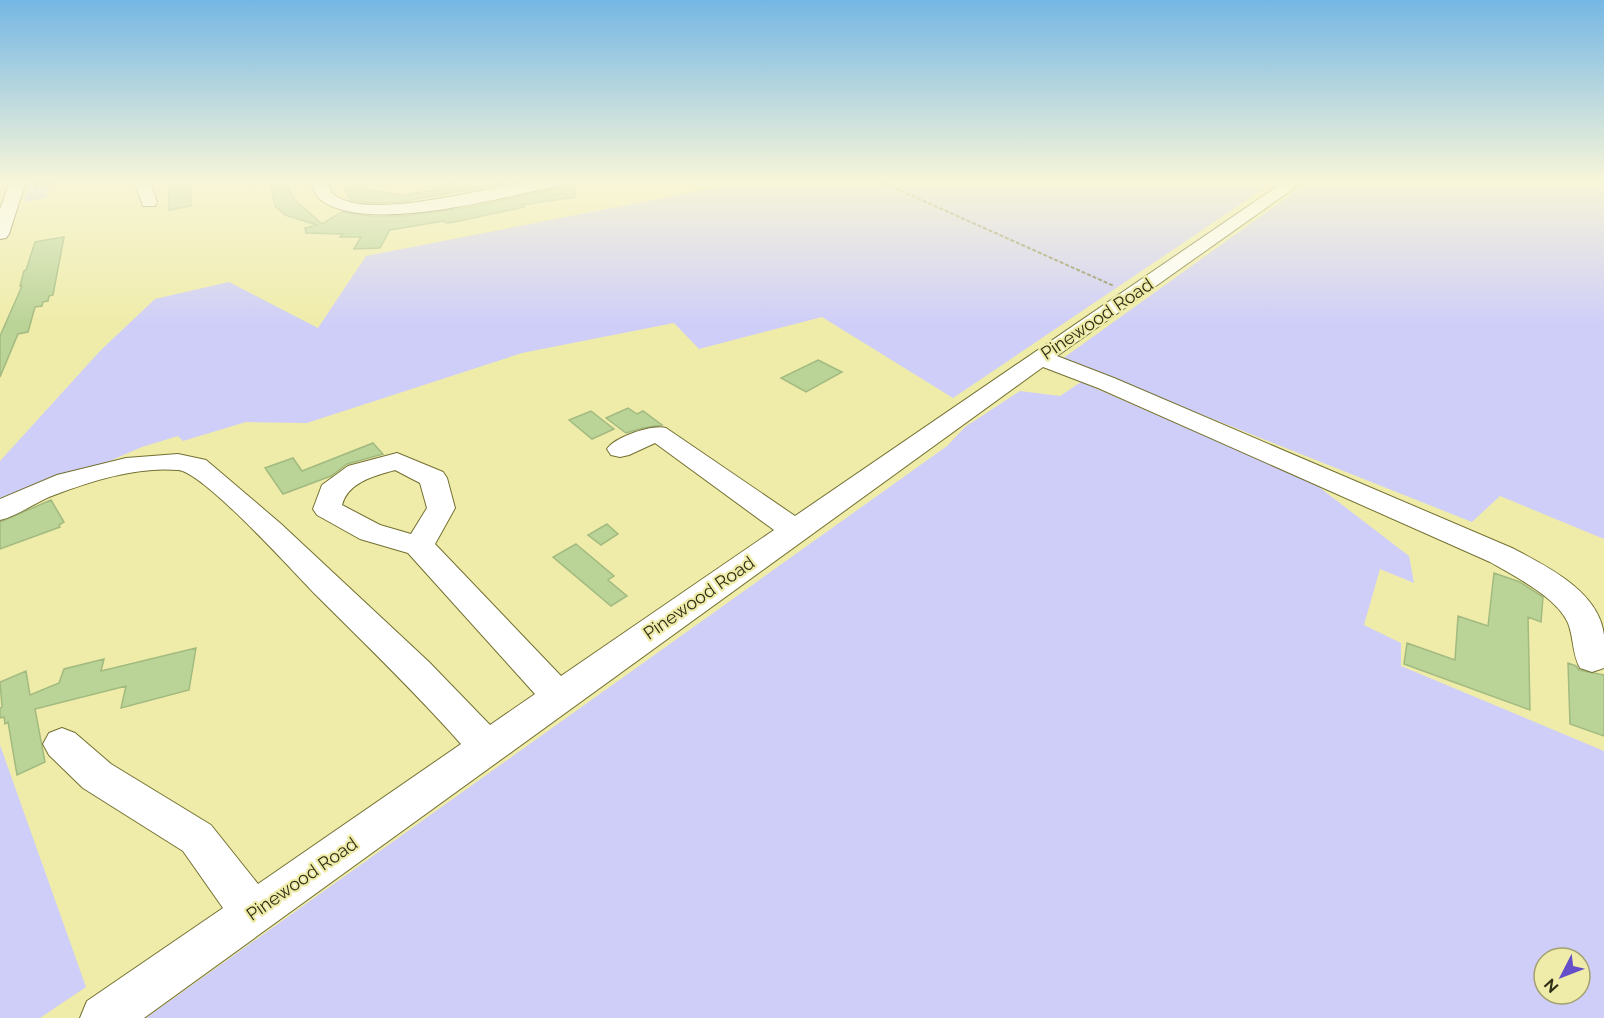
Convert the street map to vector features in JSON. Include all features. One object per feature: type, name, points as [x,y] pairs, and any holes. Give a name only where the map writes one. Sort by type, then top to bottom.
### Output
[{"type":"street","name":"Pinewood Road","points":[[104,1018],[795,530],[1228,229]]},
{"type":"street","points":[[1041,358],[1301,467],[1509,560],[1556,589],[1577,609],[1584,622],[1593,659]]},
{"type":"street","points":[[620,449],[657,433],[795,530]]},
{"type":"street","points":[[0,511],[9,504],[44,489],[101,472],[141,464],[176,461],[196,466],[237,498],[272,530],[321,581],[408,663],[488,748]]},
{"type":"street","points":[[418,546],[559,697]]},
{"type":"street","points":[[62,744],[97,776],[197,838],[254,913]]},
{"type":"path","points":[[985,229],[1133,295]]},
{"type":"shaded area","points":[[507,229],[1205,229],[953,398],[822,317],[699,349],[674,323],[522,353],[307,423],[246,422],[183,441],[178,436],[0,498],[0,461],[100,351],[155,299],[229,282],[318,328],[366,256]]},
{"type":"shaded area","points":[[1244,229],[1604,229],[1604,539],[1500,496],[1472,522],[1062,359]]},
{"type":"shaded area","points":[[1081,382],[1315,484],[1409,556],[1414,583],[1380,569],[1364,625],[1401,643],[1401,666],[1604,751],[1604,1018],[146,1018],[947,446],[965,427],[1020,391],[1060,396]]},
{"type":"shaded area","points":[[0,745],[86,987],[40,1018],[0,1018]]},
{"type":"building","points":[[305,229],[399,229],[390,230],[380,248],[354,249],[361,237],[306,233]]},
{"type":"building","points":[[64,237],[53,295],[49,296],[48,301],[43,302],[42,306],[35,307],[28,332],[18,334],[0,377],[0,336],[22,286],[20,286],[24,271],[35,242]]},
{"type":"building","points":[[818,360],[842,372],[806,392],[781,378]]},
{"type":"building","points":[[628,408],[637,414],[643,411],[662,425],[626,433],[606,418]]},
{"type":"building","points":[[591,411],[614,429],[592,439],[569,420]]},
{"type":"building","points":[[373,443],[383,454],[347,464],[331,476],[283,494],[265,468],[293,458],[302,471]]},
{"type":"building","points":[[51,500],[64,522],[59,525],[60,527],[0,549],[0,522]]},
{"type":"building","points":[[607,524],[618,534],[601,545],[588,535]]},
{"type":"building","points":[[576,544],[614,576],[608,580],[627,596],[611,606],[553,557]]},
{"type":"building","points":[[1494,573],[1520,582],[1543,597],[1541,622],[1528,617],[1530,710],[1404,664],[1407,643],[1455,660],[1458,616],[1488,626]]},
{"type":"building","points":[[196,648],[189,690],[121,708],[126,686],[35,709],[45,762],[17,775],[8,722],[5,724],[4,717],[0,718],[2,707],[0,682],[26,671],[30,695],[59,683],[64,669],[104,659],[101,671]]},
{"type":"building","points":[[1568,663],[1579,670],[1604,675],[1604,736],[1570,724]]}]
